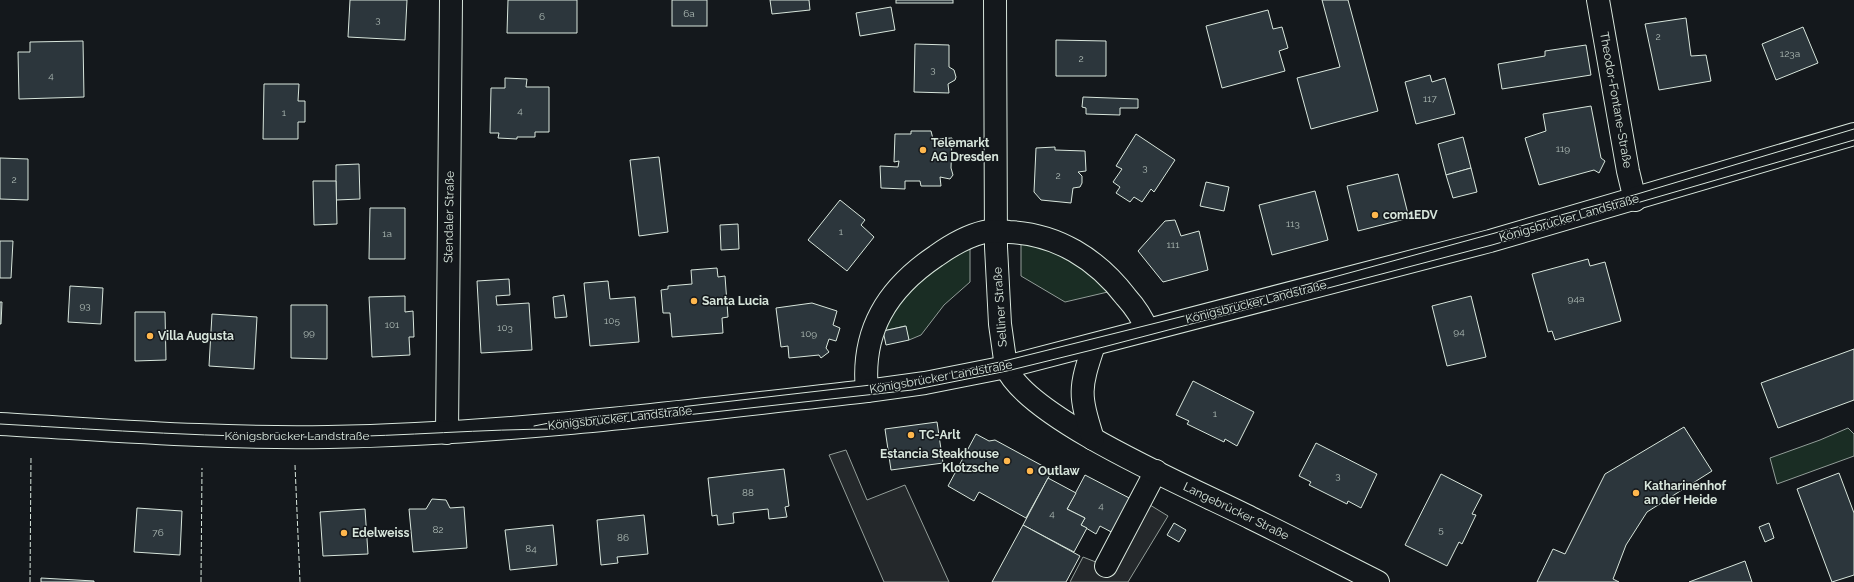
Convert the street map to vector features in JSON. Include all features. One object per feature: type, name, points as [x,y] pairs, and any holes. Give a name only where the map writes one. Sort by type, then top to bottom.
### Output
[{"type":"main road","name":"Stendaler Straße","points":[[447,433],[451,0]]},
{"type":"main road","name":"Theodor-Fontane-Straße","points":[[1598,0],[1628,170],[1635,200]]},
{"type":"main road","name":"Selliner Straße","points":[[995,4],[995,239],[1000,324],[1006,367]]},
{"type":"main road","name":"Königsbrücker Landstraße","points":[[0,424],[191,435],[327,437],[447,433],[515,429],[867,391],[925,382],[1006,367],[1490,241],[1635,200],[1854,134]]},
{"type":"main road","points":[[867,391],[866,366],[870,338],[878,316],[892,295],[910,276],[946,249],[964,239],[984,232],[995,239],[1037,235],[1054,240],[1084,255],[1115,283],[1141,315],[1147,330]]},
{"type":"main road","points":[[1093,439],[1082,398],[1082,386],[1085,369],[1094,345]]},
{"type":"main road","name":"Langebrücker Straße","points":[[1006,367],[1018,384],[1033,399],[1093,439],[1378,582]]},
{"type":"main road","points":[[1106,566],[1156,471]]},
{"type":"green space","points":[[1021,240],[1081,261],[1112,291],[1065,302],[1021,276]]},
{"type":"green space","points":[[970,245],[970,282],[944,305],[921,335],[909,340],[905,326],[883,331],[915,277]]},
{"type":"green space","points":[[1848,428],[1854,434],[1854,456],[1777,484],[1770,458]]},
{"type":"shaded area","points":[[846,450],[867,500],[905,485],[949,582],[884,582],[829,455]]},
{"type":"shaded area","points":[[1150,505],[1168,516],[1128,582],[1070,582],[1083,557],[1106,566]]},
{"type":"building","points":[[350,0],[407,0],[405,40],[348,37]]},
{"type":"building","points":[[508,0],[577,0],[577,33],[507,33]]},
{"type":"building","points":[[672,0],[707,0],[707,26],[672,26]]},
{"type":"building","points":[[770,0],[809,0],[810,10],[772,14]]},
{"type":"building","points":[[896,0],[953,0],[953,3],[896,3]]},
{"type":"building","points":[[1322,0],[1348,0],[1378,111],[1311,129],[1297,78],[1340,67]]},
{"type":"building","points":[[891,7],[895,30],[860,36],[856,13]]},
{"type":"building","points":[[1268,10],[1273,29],[1282,27],[1288,48],[1279,51],[1285,71],[1222,88],[1206,26]]},
{"type":"building","points":[[1686,18],[1691,56],[1706,55],[1711,81],[1659,90],[1645,24]]},
{"type":"building","points":[[1803,27],[1818,63],[1776,80],[1762,44]]},
{"type":"building","points":[[1056,40],[1106,41],[1106,76],[1056,76]]},
{"type":"building","points":[[83,41],[84,97],[19,99],[18,52],[30,52],[30,42]]},
{"type":"building","points":[[915,44],[949,45],[949,67],[954,70],[956,77],[955,80],[948,84],[949,93],[914,92]]},
{"type":"building","points":[[1586,45],[1591,75],[1502,89],[1498,64],[1545,56],[1545,51]]},
{"type":"building","points":[[1430,75],[1432,82],[1445,78],[1455,114],[1416,124],[1405,82]]},
{"type":"building","points":[[505,78],[527,79],[526,87],[549,87],[549,132],[535,132],[535,137],[517,137],[517,139],[498,138],[499,133],[490,133],[491,88],[505,88]]},
{"type":"building","points":[[264,84],[299,84],[298,101],[305,101],[305,122],[298,122],[298,139],[263,139]]},
{"type":"building","points":[[1083,97],[1138,99],[1138,108],[1120,108],[1120,115],[1086,114],[1086,108],[1082,107]]},
{"type":"building","points":[[1591,106],[1601,158],[1605,161],[1599,173],[1594,170],[1539,185],[1525,138],[1546,131],[1543,114]]},
{"type":"building","name":"Telemarkt AG Dresden","points":[[911,131],[931,131],[933,139],[952,138],[951,168],[953,175],[950,179],[940,177],[941,186],[921,186],[920,181],[905,181],[905,189],[881,188],[880,166],[898,167],[899,161],[894,162],[895,134],[911,134]]},
{"type":"building","points":[[1136,134],[1175,160],[1154,192],[1151,189],[1142,202],[1134,197],[1130,202],[1116,193],[1120,187],[1113,182],[1122,169],[1116,166]]},
{"type":"building","points":[[1463,137],[1471,168],[1446,175],[1438,144]]},
{"type":"building","points":[[1055,147],[1055,150],[1085,151],[1086,171],[1078,172],[1082,176],[1082,183],[1080,187],[1073,188],[1071,203],[1041,200],[1034,192],[1036,148]]},
{"type":"building","points":[[659,157],[668,232],[639,236],[630,160]]},
{"type":"building","points":[[0,158],[28,159],[28,200],[0,199]]},
{"type":"building","points":[[359,164],[360,199],[336,200],[336,165]]},
{"type":"building","points":[[1471,168],[1477,192],[1453,198],[1446,175]]},
{"type":"building","points":[[1398,174],[1409,218],[1358,231],[1347,186]]},
{"type":"building","points":[[313,181],[336,181],[337,224],[314,225]]},
{"type":"building","points":[[1206,182],[1229,187],[1224,211],[1200,206]]},
{"type":"building","points":[[1315,191],[1328,240],[1272,255],[1259,205]]},
{"type":"building","points":[[840,200],[865,220],[861,225],[874,237],[847,271],[808,240]]},
{"type":"building","points":[[370,208],[405,208],[405,259],[369,259]]},
{"type":"building","points":[[1175,220],[1181,236],[1199,231],[1208,270],[1163,282],[1138,251],[1165,221]]},
{"type":"building","points":[[738,224],[739,249],[721,250],[720,225]]},
{"type":"building","points":[[0,241],[13,241],[11,278],[0,278]]},
{"type":"building","points":[[1588,259],[1590,266],[1605,262],[1621,321],[1555,340],[1552,331],[1548,332],[1532,274]]},
{"type":"building","name":"Santa Lucia","points":[[717,268],[718,277],[725,276],[728,317],[722,318],[723,333],[672,337],[670,313],[663,313],[661,290],[668,289],[668,286],[692,284],[691,270]]},
{"type":"building","points":[[509,279],[510,295],[496,296],[497,305],[529,303],[532,350],[481,353],[477,281]]},
{"type":"building","points":[[608,281],[610,299],[635,297],[639,342],[590,346],[584,283]]},
{"type":"building","points":[[70,286],[103,288],[101,324],[68,322]]},
{"type":"building","points":[[564,295],[567,317],[555,318],[553,297]]},
{"type":"building","points":[[405,296],[405,312],[413,311],[414,337],[409,337],[410,355],[372,357],[369,297]]},
{"type":"building","points":[[1471,296],[1486,357],[1447,366],[1432,306]]},
{"type":"building","points":[[0,302],[2,302],[1,324],[0,324]]},
{"type":"building","points":[[812,303],[837,311],[833,325],[840,328],[836,341],[829,339],[826,348],[829,352],[821,358],[819,355],[789,358],[788,346],[781,347],[776,308]]},
{"type":"building","points":[[291,305],[327,305],[327,359],[291,358]]},
{"type":"building","name":"Villa Augusta","points":[[135,312],[165,312],[166,360],[135,361]]},
{"type":"building","points":[[212,314],[257,317],[254,369],[209,366]]},
{"type":"building","points":[[906,326],[909,340],[886,345],[883,331]]},
{"type":"building","points":[[1854,349],[1854,400],[1778,428],[1761,383]]},
{"type":"building","points":[[1193,381],[1254,412],[1237,446],[1225,439],[1224,442],[1187,424],[1189,421],[1176,415]]},
{"type":"building","points":[[937,422],[943,463],[891,470],[885,429]]},
{"type":"building","name":"Katharinenhof an der Heide","points":[[1684,427],[1712,471],[1647,512],[1626,545],[1613,579],[1619,582],[1537,582],[1553,549],[1565,554],[1605,474]]},
{"type":"building","points":[[976,434],[989,441],[995,440],[1052,471],[1026,518],[979,492],[974,501],[948,486]]},
{"type":"building","points":[[1316,443],[1377,474],[1361,508],[1348,501],[1347,504],[1309,485],[1311,482],[1299,476]]},
{"type":"building","points":[[784,469],[789,506],[785,507],[787,517],[769,519],[768,509],[733,513],[734,523],[718,525],[717,515],[712,516],[708,478]]},
{"type":"building","points":[[1839,473],[1854,513],[1854,575],[1832,582],[1797,489]]},
{"type":"building","points":[[1441,474],[1482,495],[1472,514],[1476,515],[1462,544],[1459,542],[1447,566],[1405,545]]},
{"type":"building","points":[[1085,475],[1135,501],[1117,535],[1100,526],[1096,534],[1081,525],[1085,518],[1067,509]]},
{"type":"building","points":[[1048,478],[1076,493],[1067,509],[1085,518],[1081,525],[1087,528],[1074,552],[1023,525]]},
{"type":"building","points":[[432,499],[446,500],[450,508],[464,507],[467,548],[413,552],[409,509],[426,509]]},
{"type":"building","points":[[137,508],[182,511],[180,555],[134,552]]},
{"type":"building","name":"Edelweiss","points":[[365,509],[368,554],[323,556],[320,512]]},
{"type":"building","points":[[644,515],[648,554],[617,557],[618,563],[601,565],[597,520]]},
{"type":"building","points":[[1174,523],[1186,530],[1179,542],[1167,535]]},
{"type":"building","points":[[1769,523],[1774,538],[1765,542],[1759,527]]},
{"type":"building","points":[[553,525],[557,565],[510,570],[505,530]]},
{"type":"building","points":[[1023,525],[1080,556],[1066,582],[992,582]]},
{"type":"building","points":[[1745,561],[1752,582],[1689,582]]},
{"type":"building","points":[[41,578],[94,581],[94,582],[41,582]]},
{"type":"tram line","points":[[534,426],[559,421],[897,382],[946,374],[1004,361],[1272,294],[1634,195],[1854,129]]},
{"type":"tram line","points":[[0,424],[164,433],[286,437],[560,429],[912,390],[1007,371],[1092,350],[1492,245],[1854,140]]},
{"type":"fence","points":[[30,582],[31,457]]},
{"type":"fence","points":[[295,465],[300,582]]},
{"type":"fence","points":[[201,582],[202,468]]},
{"type":"place","name":"Telemarkt AG Dresden","points":[[923,150]]},
{"type":"place","name":"com1EDV","points":[[1375,215]]},
{"type":"place","name":"Santa Lucia","points":[[694,301]]},
{"type":"place","name":"Villa Augusta","points":[[150,336]]},
{"type":"place","name":"TC-Arlt","points":[[911,435]]},
{"type":"place","name":"Estancia Steakhouse Klotzsche","points":[[1007,461]]},
{"type":"place","name":"Outlaw","points":[[1030,471]]},
{"type":"place","name":"Katharinenhof an der Heide","points":[[1636,493]]},
{"type":"place","name":"Edelweiss","points":[[344,533]]}]
